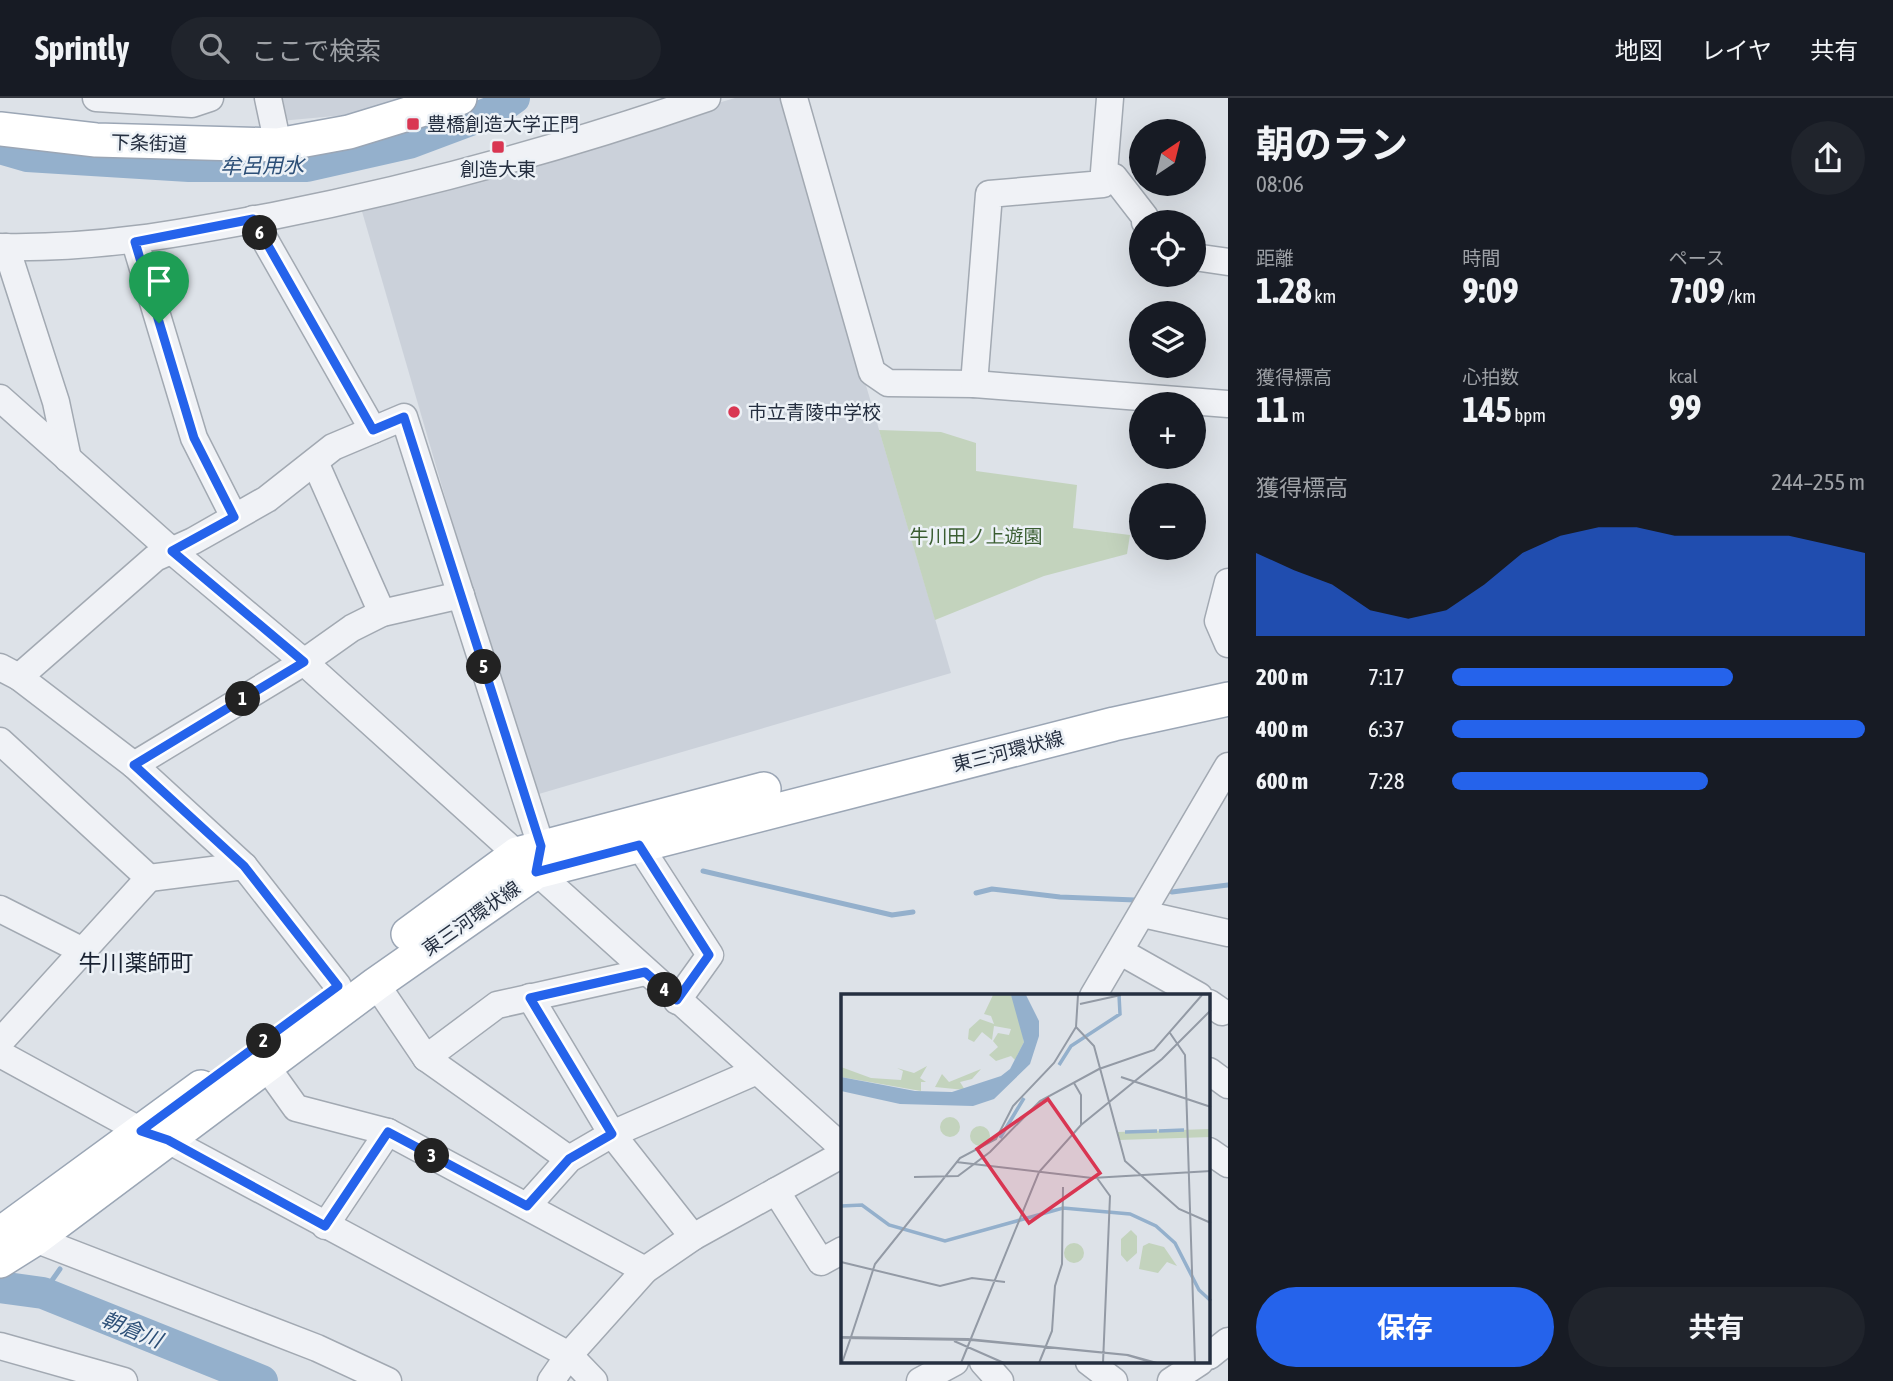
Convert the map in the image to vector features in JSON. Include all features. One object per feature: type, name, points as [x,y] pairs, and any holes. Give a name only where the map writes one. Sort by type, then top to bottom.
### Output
[{"type":"main road","name":"下条街道","points":[[0,129],[96,140],[278,145],[349,132],[460,98]]},
{"type":"main road","name":"東三河環状線","points":[[10,1240],[154,1135],[338,986],[531,857],[1228,675]]},
{"type":"main road","name":"東三河環状線","points":[[154,1135],[266,1066],[376,984],[531,857],[639,845],[1114,724],[1228,699]]},
{"type":"street","points":[[96,98],[192,104],[210,98]]},
{"type":"street","points":[[268,98],[278,145]]},
{"type":"street","points":[[68,459],[56,402],[3,247],[46,248],[135,242],[366,197],[624,127],[707,98]]},
{"type":"street","points":[[794,98],[872,372],[888,383],[974,384],[1228,404]]},
{"type":"street","points":[[974,384],[989,194],[1103,184],[1110,98]]},
{"type":"street","points":[[1104,175],[1114,177],[1139,210]]},
{"type":"street","points":[[253,219],[373,430]]},
{"type":"street","points":[[135,242],[194,438],[234,517]]},
{"type":"street","points":[[1206,259],[1228,262]]},
{"type":"street","points":[[0,398],[172,551],[531,857],[645,972],[841,1146]]},
{"type":"street","points":[[338,986],[244,866],[134,765],[9,672],[155,558],[267,499],[333,447],[404,417],[461,595],[531,857]]},
{"type":"street","points":[[315,462],[382,613]]},
{"type":"street","points":[[1228,582],[1218,621],[1228,644]]},
{"type":"street","points":[[134,765],[304,662],[352,628],[382,613],[461,595]]},
{"type":"street","points":[[0,741],[149,878]]},
{"type":"street","points":[[1097,994],[1228,766]]},
{"type":"street","points":[[639,845],[709,955],[677,1000]]},
{"type":"street","points":[[0,1042],[149,878],[244,866]]},
{"type":"street","points":[[0,909],[83,951]]},
{"type":"street","points":[[1143,914],[1228,933]]},
{"type":"street","points":[[1121,952],[1195,994]]},
{"type":"street","points":[[426,1058],[497,1005],[645,972]]},
{"type":"street","points":[[376,984],[426,1058],[569,1159]]},
{"type":"street","points":[[530,998],[612,1134],[693,1237]]},
{"type":"street","points":[[0,1054],[569,1355],[594,1381]]},
{"type":"street","points":[[266,1066],[296,1108],[388,1132],[645,1270]]},
{"type":"street","points":[[527,1206],[569,1159],[612,1134],[757,1072]]},
{"type":"street","points":[[1210,1072],[1228,1084]]},
{"type":"street","points":[[325,1226],[388,1132]]},
{"type":"street","points":[[1210,1152],[1228,1164]]},
{"type":"street","points":[[551,1381],[569,1355],[645,1270],[693,1237],[841,1155]]},
{"type":"street","points":[[776,1191],[821,1262],[841,1251]]},
{"type":"street","points":[[10,1240],[317,1348],[388,1381]]},
{"type":"street","points":[[1210,1355],[1228,1341]]},
{"type":"street","points":[[0,1346],[79,1375],[124,1381]]},
{"type":"street","points":[[920,1381],[950,1364]]},
{"type":"street","points":[[985,1364],[1000,1381]]},
{"type":"street","points":[[1092,1364],[1114,1381]]},
{"type":"street","points":[[1171,1381],[1196,1364]]},
{"type":"shaded area","points":[[276,98],[401,98],[346,115],[280,121]]},
{"type":"shaded area","points":[[735,98],[781,98],[951,673],[532,796],[361,208]]},
{"type":"green space","name":"牛川田ノ上遊園","points":[[879,430],[941,432],[976,443],[976,471],[1077,485],[1073,528],[1129,535],[1127,554],[1044,576],[935,620]]},
{"type":"waterway","name":"牟呂用水","points":[[0,148],[27,156],[189,166],[307,166],[409,143],[497,110],[514,98]]},
{"type":"waterway","points":[[703,871],[892,915],[913,912]]},
{"type":"waterway","points":[[1172,892],[1228,885]]},
{"type":"waterway","points":[[976,893],[992,889],[1060,897],[1135,900]]},
{"type":"waterway","points":[[43,1293],[60,1269]]},
{"type":"waterway","name":"朝倉川","points":[[0,1287],[43,1293],[262,1381]]},
{"type":"place","name":"豊橋創造大学正門","points":[[413,124]]},
{"type":"place","name":"創造大東","points":[[498,147]]},
{"type":"place","name":"市立青陵中学校","points":[[734,412]]},
{"type":"district","name":"牛川薬師町","points":[[136,963]]},
{"type":"route","points":[[253,219],[373,430],[404,417],[541,846],[536,872],[639,845],[709,955],[677,1000],[645,972],[530,998],[612,1134],[569,1159],[527,1206],[388,1132],[325,1226],[168,1140],[141,1131],[338,986],[244,866],[134,765],[304,662],[172,551],[234,517],[194,438],[159,323],[135,242],[253,219]]}]
